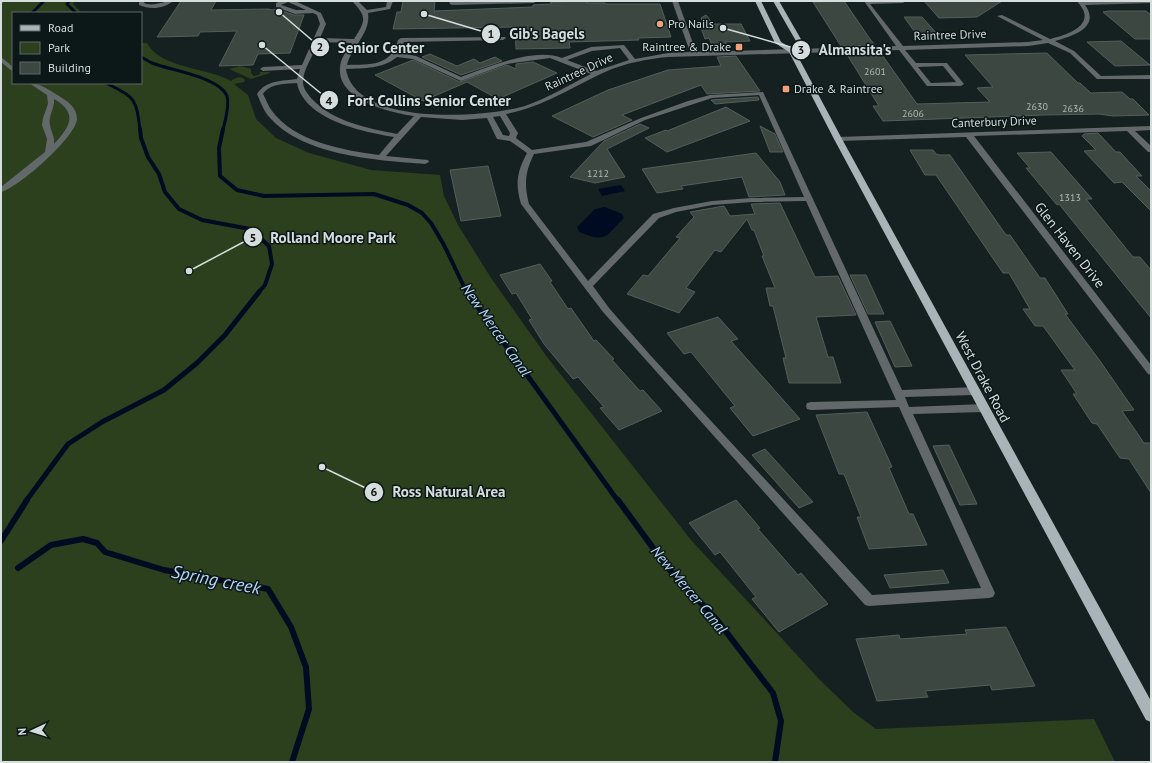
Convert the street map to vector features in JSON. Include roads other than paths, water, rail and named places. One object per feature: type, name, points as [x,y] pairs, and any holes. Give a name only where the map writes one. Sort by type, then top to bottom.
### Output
[{"type":"main road","name":"West Drake Road","points":[[758,1],[778,43],[792,51],[838,139],[1151,715]]},
{"type":"main road","points":[[768,1],[775,13],[788,21]]},
{"type":"main road","points":[[776,1],[799,41],[792,51]]},
{"type":"street","points":[[142,1],[141,4],[143,5],[153,6],[166,4],[170,1]]},
{"type":"street","points":[[313,12],[295,12],[278,6],[279,3],[288,1],[319,14],[322,24],[304,67],[300,81],[307,98],[322,111],[350,124],[373,132],[399,136]]},
{"type":"street","points":[[355,1],[364,12],[366,18],[364,26],[347,55],[343,67],[385,63],[397,55],[401,40],[503,38]]},
{"type":"street","points":[[364,12],[388,8],[390,1]]},
{"type":"street","points":[[452,1],[452,3],[534,1]]},
{"type":"street","points":[[675,1],[694,54]]},
{"type":"street","points":[[903,1],[866,2],[929,85],[961,84],[945,64],[914,65]]},
{"type":"street","points":[[1081,2],[1151,1]]},
{"type":"street","name":"Raintree Drive","points":[[343,67],[343,75],[346,81],[359,96],[383,107],[419,115],[450,117],[489,115],[502,113],[543,101],[596,74],[633,61],[668,55],[1028,44],[1050,41],[1075,32],[1085,23],[1087,11],[1081,2]]},
{"type":"street","points":[[1000,16],[1072,52],[1100,78],[1151,77]]},
{"type":"street","points":[[316,40],[356,41]]},
{"type":"street","points":[[562,60],[591,49],[622,46],[633,61]]},
{"type":"street","points":[[397,55],[414,57],[461,79],[506,62],[551,56],[596,74]]},
{"type":"street","points":[[1,59],[12,69]]},
{"type":"street","points":[[263,69],[304,67]]},
{"type":"street","points":[[300,81],[267,86],[261,90],[260,94],[270,113],[301,136],[338,150],[381,158],[425,162]]},
{"type":"street","points":[[1,190],[32,168],[49,152],[68,131],[73,122],[70,107],[66,103],[34,84]]},
{"type":"street","points":[[49,152],[51,139],[46,125],[46,118],[51,104],[50,93]]},
{"type":"street","points":[[489,115],[500,137],[512,139],[531,152],[588,144],[644,119],[690,102],[712,96],[761,93],[989,593],[869,601],[648,358],[588,286],[526,204],[520,188],[522,170],[531,152]]},
{"type":"street","points":[[502,113],[514,133],[512,139]]},
{"type":"street","points":[[381,158],[419,115]]},
{"type":"street","name":"Canterbury Drive","points":[[838,139],[1151,128]]},
{"type":"street","points":[[1128,129],[1151,150]]},
{"type":"street","name":"Glen Haven Drive","points":[[968,134],[1151,372]]},
{"type":"street","points":[[588,286],[656,216],[670,210],[722,202],[810,199]]},
{"type":"street","points":[[903,403],[975,391]]},
{"type":"street","points":[[811,406],[903,403],[984,408]]},
{"type":"water","points":[[621,185],[625,191],[602,196],[598,189]]},
{"type":"water","points":[[605,207],[622,214],[624,218],[609,234],[595,237],[579,232],[577,227],[595,209]]},
{"type":"waterway","points":[[33,12],[44,1]]},
{"type":"waterway","name":"New Mercer Canal","points":[[69,1],[67,4],[75,12]]},
{"type":"waterway","name":"New Mercer Canal","points":[[142,58],[160,66],[205,79],[222,89],[228,100],[223,130]]},
{"type":"waterway","points":[[108,84],[123,92],[132,100],[137,111],[140,130]]},
{"type":"waterway","points":[[140,129],[141,138],[148,157],[159,174],[165,192],[179,209],[202,220],[250,229],[269,246],[272,264],[265,285],[258,293]]},
{"type":"waterway","name":"New Mercer Canal","points":[[223,129],[219,148],[220,176],[237,190],[264,196],[374,194],[408,205],[422,213],[431,223],[444,245],[467,293]]},
{"type":"waterway","points":[[26,501],[68,444],[102,422],[164,390],[197,363],[225,335],[259,292]]},
{"type":"waterway","name":"New Mercer Canal","points":[[467,292],[618,501]]},
{"type":"waterway","points":[[1,541],[27,500]]},
{"type":"waterway","name":"New Mercer Canal","points":[[618,500],[667,567],[717,620],[773,693],[781,721],[775,762]]},
{"type":"waterway","name":"Spring creek","points":[[18,568],[51,545],[83,539],[97,543],[105,552],[164,570],[268,589],[291,627],[306,667],[309,709],[292,762]]},
{"type":"place","name":"Senior Center","points":[[279,12]]},
{"type":"place","name":"Gib's Bagels","points":[[424,14]]},
{"type":"place","name":"Pro Nails","points":[[660,24]]},
{"type":"place","name":"Almansita's","points":[[723,28]]},
{"type":"place","name":"Fort Collins Senior Center","points":[[262,45]]},
{"type":"place","name":"Raintree & Drake","points":[[739,47]]},
{"type":"place","name":"Drake & Raintree","points":[[786,89]]},
{"type":"place","name":"Rolland Moore Park","points":[[189,271]]},
{"type":"place","name":"Ross Natural Area","points":[[322,467]]}]
